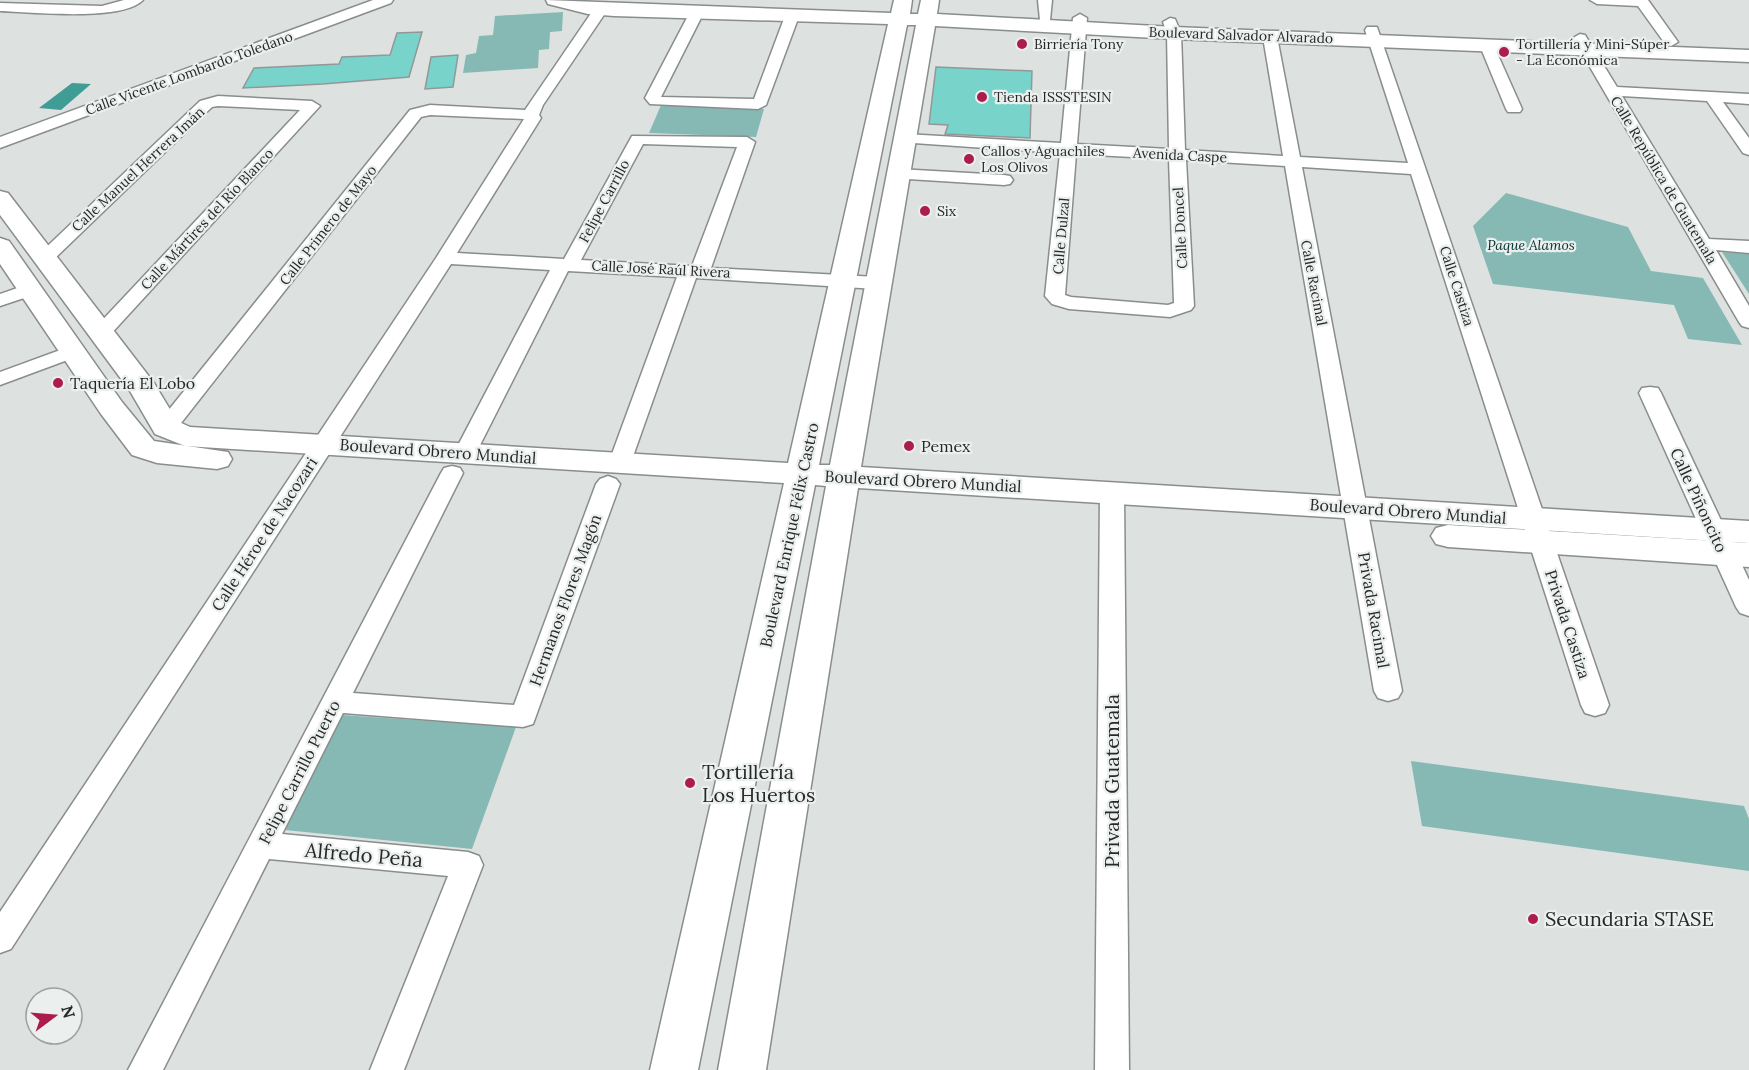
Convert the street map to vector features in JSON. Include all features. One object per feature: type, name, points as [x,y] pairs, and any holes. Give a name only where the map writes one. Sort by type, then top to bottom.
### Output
[{"type":"street","points":[[0,7],[102,10],[116,8],[136,0]]},
{"type":"street","name":"Boulevard Salvador Alvarado","points":[[555,0],[601,9],[695,5],[789,7],[825,12],[1045,8],[1080,23]]},
{"type":"street","name":"Boulevard Salvador Alvarado","points":[[630,0],[667,6]]},
{"type":"street","points":[[1596,0],[1642,1],[1671,42]]},
{"type":"street","name":"Calle Vicente Lombardo Toledano","points":[[0,143],[381,1]]},
{"type":"street","points":[[695,5],[653,98],[655,101],[758,105],[761,102],[789,7]]},
{"type":"street","name":"Calle Héroe de Nacozari","points":[[0,939],[445,258],[533,118],[531,115],[535,105],[601,9]]},
{"type":"street","points":[[742,1070],[844,488],[877,283],[905,139],[914,10]]},
{"type":"street","name":"Boulevard Salvador Alvarado","points":[[914,10],[1080,23],[1583,44],[1749,56]]},
{"type":"street","name":"Boulevard Enrique Félix Castro","points":[[674,1070],[843,281],[914,10]]},
{"type":"street","name":"Calle Dulzal","points":[[1080,23],[1055,296],[1059,300],[1177,310]]},
{"type":"street","name":"Boulevard Salvador Alvarado","points":[[1172,27],[1270,37],[1373,36],[1487,46],[1671,42],[1749,45]]},
{"type":"street","name":"Calle Doncel","points":[[1172,27],[1185,306],[1177,310]]},
{"type":"street","name":"Calle Castiza","points":[[1373,36],[1537,531]]},
{"type":"street","name":"Calle Racimal","points":[[1270,37],[1291,162],[1358,518]]},
{"type":"street","name":"Calle República de Guatemala","points":[[1583,44],[1749,322]]},
{"type":"street","points":[[1487,46],[1514,109]]},
{"type":"street","points":[[1611,91],[1749,99]]},
{"type":"street","points":[[1712,98],[1749,150]]},
{"type":"street","name":"Calle Manuel Herrera Imán","points":[[45,257],[206,104],[218,101],[312,105]]},
{"type":"street","name":"Calle Mártires del Río Blanco","points":[[102,332],[312,105]]},
{"type":"street","name":"Calle Primero de Mayo","points":[[166,427],[416,113],[430,110],[531,115]]},
{"type":"street","name":"Felipe Carrillo","points":[[458,463],[566,264],[638,139],[747,142]]},
{"type":"street","name":"Avenida Caspe","points":[[905,139],[1418,169]]},
{"type":"street","name":"Hermanos Flores Magón","points":[[334,702],[523,716],[614,473],[747,142]]},
{"type":"street","points":[[898,174],[1004,180]]},
{"type":"street","points":[[0,198],[144,389],[166,427]]},
{"type":"street","points":[[1701,244],[1749,247]]},
{"type":"street","name":"Boulevard Obrero Mundial","points":[[0,246],[111,408],[143,448],[157,453],[316,454],[1358,518],[1729,546],[1749,532]]},
{"type":"street","name":"Calle José Raúl Rivera","points":[[445,258],[877,283]]},
{"type":"street","points":[[0,300],[80,303]]},
{"type":"street","points":[[0,379],[74,351]]},
{"type":"street","name":"Calle Piñoncito","points":[[1650,393],[1729,546],[1749,607]]},
{"type":"street","name":"Boulevard Obrero Mundial","points":[[166,427],[185,436],[316,454]]},
{"type":"street","name":"Felipe Carrillo Puerto","points":[[145,1070],[458,463]]},
{"type":"street","name":"Privada Guatemala","points":[[1112,503],[1112,1070]]},
{"type":"street","name":"Privada Racimal","points":[[1358,518],[1388,691]]},
{"type":"street","name":"Privada Castiza","points":[[1537,531],[1594,705]]},
{"type":"street","name":"Alfredo Peña","points":[[260,845],[468,865],[387,1070]]},
{"type":"green space","points":[[563,12],[562,31],[550,32],[549,49],[539,50],[538,68],[463,73],[466,55],[476,53],[479,36],[493,35],[495,16]]},
{"type":"green space","points":[[661,105],[764,109],[756,137],[649,133]]},
{"type":"green space","name":"Paque Alamos","points":[[1506,193],[1628,227],[1651,271],[1703,278],[1742,345],[1688,339],[1674,305],[1493,284],[1473,226]]},
{"type":"green space","points":[[1722,252],[1749,254],[1749,294]]},
{"type":"green space","points":[[342,715],[516,727],[472,849],[285,830]]},
{"type":"green space","points":[[1411,761],[1744,806],[1749,819],[1749,871],[1422,826]]},
{"type":"water","points":[[72,83],[91,84],[61,110],[39,108]]},
{"type":"building","points":[[422,32],[409,77],[243,88],[254,68],[339,64],[342,57],[390,55],[397,33]]},
{"type":"building","points":[[458,55],[453,87],[425,89],[431,57]]},
{"type":"building","name":"Tienda ISSSTESIN","points":[[936,67],[1032,71],[1030,138],[945,134],[948,125],[929,124]]},
{"type":"place","name":"Birriería Tony","points":[[1022,44]]},
{"type":"place","name":"Tortillería y Mini-Súper - La Económica","points":[[1504,52]]},
{"type":"place","name":"Tienda ISSSTESIN","points":[[982,97]]},
{"type":"place","name":"Callos y Aguachiles Los Olivos","points":[[969,159]]},
{"type":"place","name":"Six","points":[[925,211]]},
{"type":"place","name":"Taquería El Lobo","points":[[58,383]]},
{"type":"place","name":"Pemex","points":[[909,446]]},
{"type":"place","name":"Tortillería Los Huertos","points":[[690,783]]},
{"type":"place","name":"Secundaria STASE","points":[[1533,919]]}]
